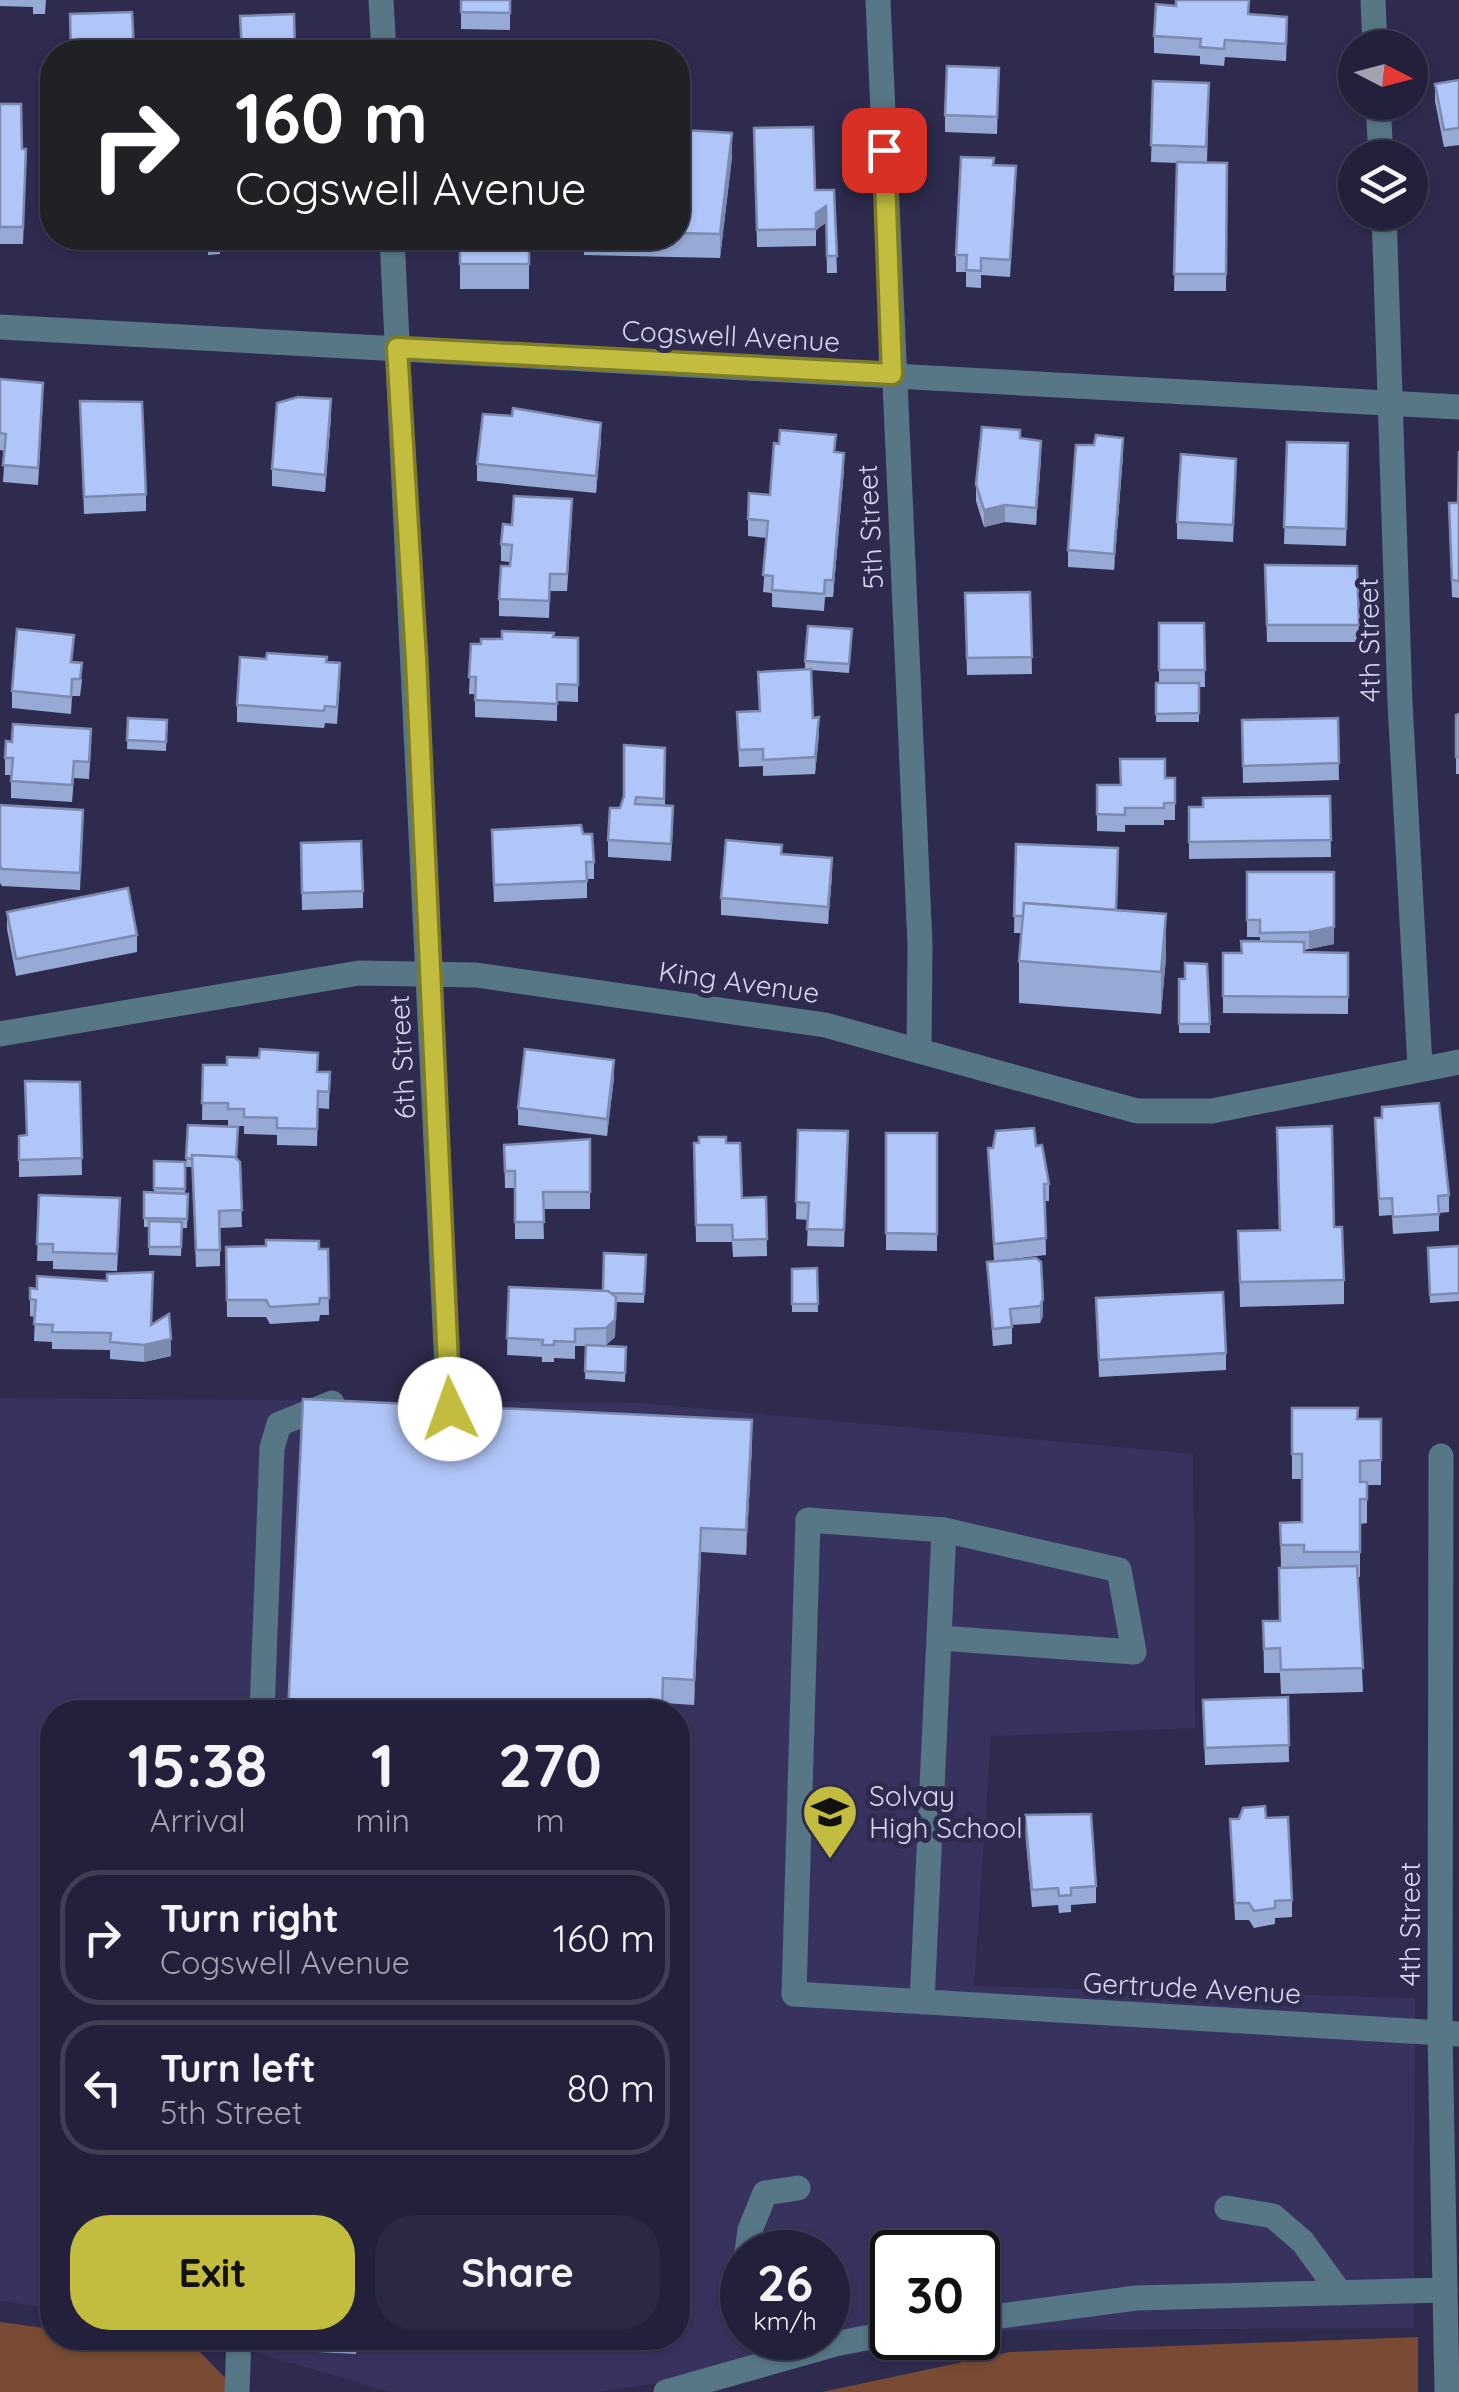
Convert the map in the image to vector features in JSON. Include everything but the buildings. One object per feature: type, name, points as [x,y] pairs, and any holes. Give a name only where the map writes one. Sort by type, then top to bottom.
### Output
[{"type":"street","points":[[381,0],[383,40]]},
{"type":"street","name":"5th Street","points":[[878,0],[920,945],[919,1051]]},
{"type":"street","points":[[1372,0],[1374,30]]},
{"type":"street","name":"4th Street","points":[[1385,230],[1394,403],[1400,703],[1420,1066]]},
{"type":"street","name":"6th Street","points":[[393,250],[416,659],[450,1409],[398,1406]]},
{"type":"street","name":"Cogswell Avenue","points":[[0,327],[1459,406]]},
{"type":"street","name":"King Avenue","points":[[0,1034],[360,973],[428,972],[476,975],[825,1025],[1138,1111],[1212,1111],[1420,1066],[1459,1062]]},
{"type":"street","points":[[262,1700],[272,1448],[278,1424],[330,1403],[364,1405]]},
{"type":"street","name":"4th Street","points":[[1441,1456],[1450,2034],[1447,2392]]},
{"type":"street","name":"Gertrude Avenue","points":[[944,1530],[808,1520],[794,1994],[1450,2034]]},
{"type":"street","points":[[922,2002],[944,1530],[1119,1570],[1134,1652],[940,1638]]},
{"type":"street","points":[[750,2230],[765,2193],[798,2188]]},
{"type":"street","points":[[1227,2208],[1274,2216],[1302,2242],[1340,2292]]},
{"type":"street","points":[[1000,2316],[1136,2298],[1445,2290]]},
{"type":"street","points":[[666,2392],[839,2342],[870,2337]]},
{"type":"street","points":[[237,2392],[239,2350]]},
{"type":"shaded area","name":"Solvay High School","points":[[0,1398],[641,1403],[1193,1454],[1195,1728],[991,1736],[974,1986],[1415,1998],[1414,2328],[1000,2332],[1000,2230],[870,2230],[870,2352],[850,2355],[850,2230],[720,2230],[720,2360],[815,2360],[596,2392],[390,2392],[248,2350],[690,2350],[690,1700],[40,1700],[40,2306],[0,2301]]},
{"type":"shaded area","points":[[0,2322],[40,2327],[40,2350],[198,2350],[239,2392],[0,2392]]},
{"type":"shaded area","points":[[1418,2337],[1418,2392],[822,2392],[972,2360],[1000,2360],[1000,2354]]},
{"type":"place","name":"Solvay High School","points":[[830,1861]]},
{"type":"route","points":[[450,1409],[416,659],[397,348],[892,374],[884,150]]}]
